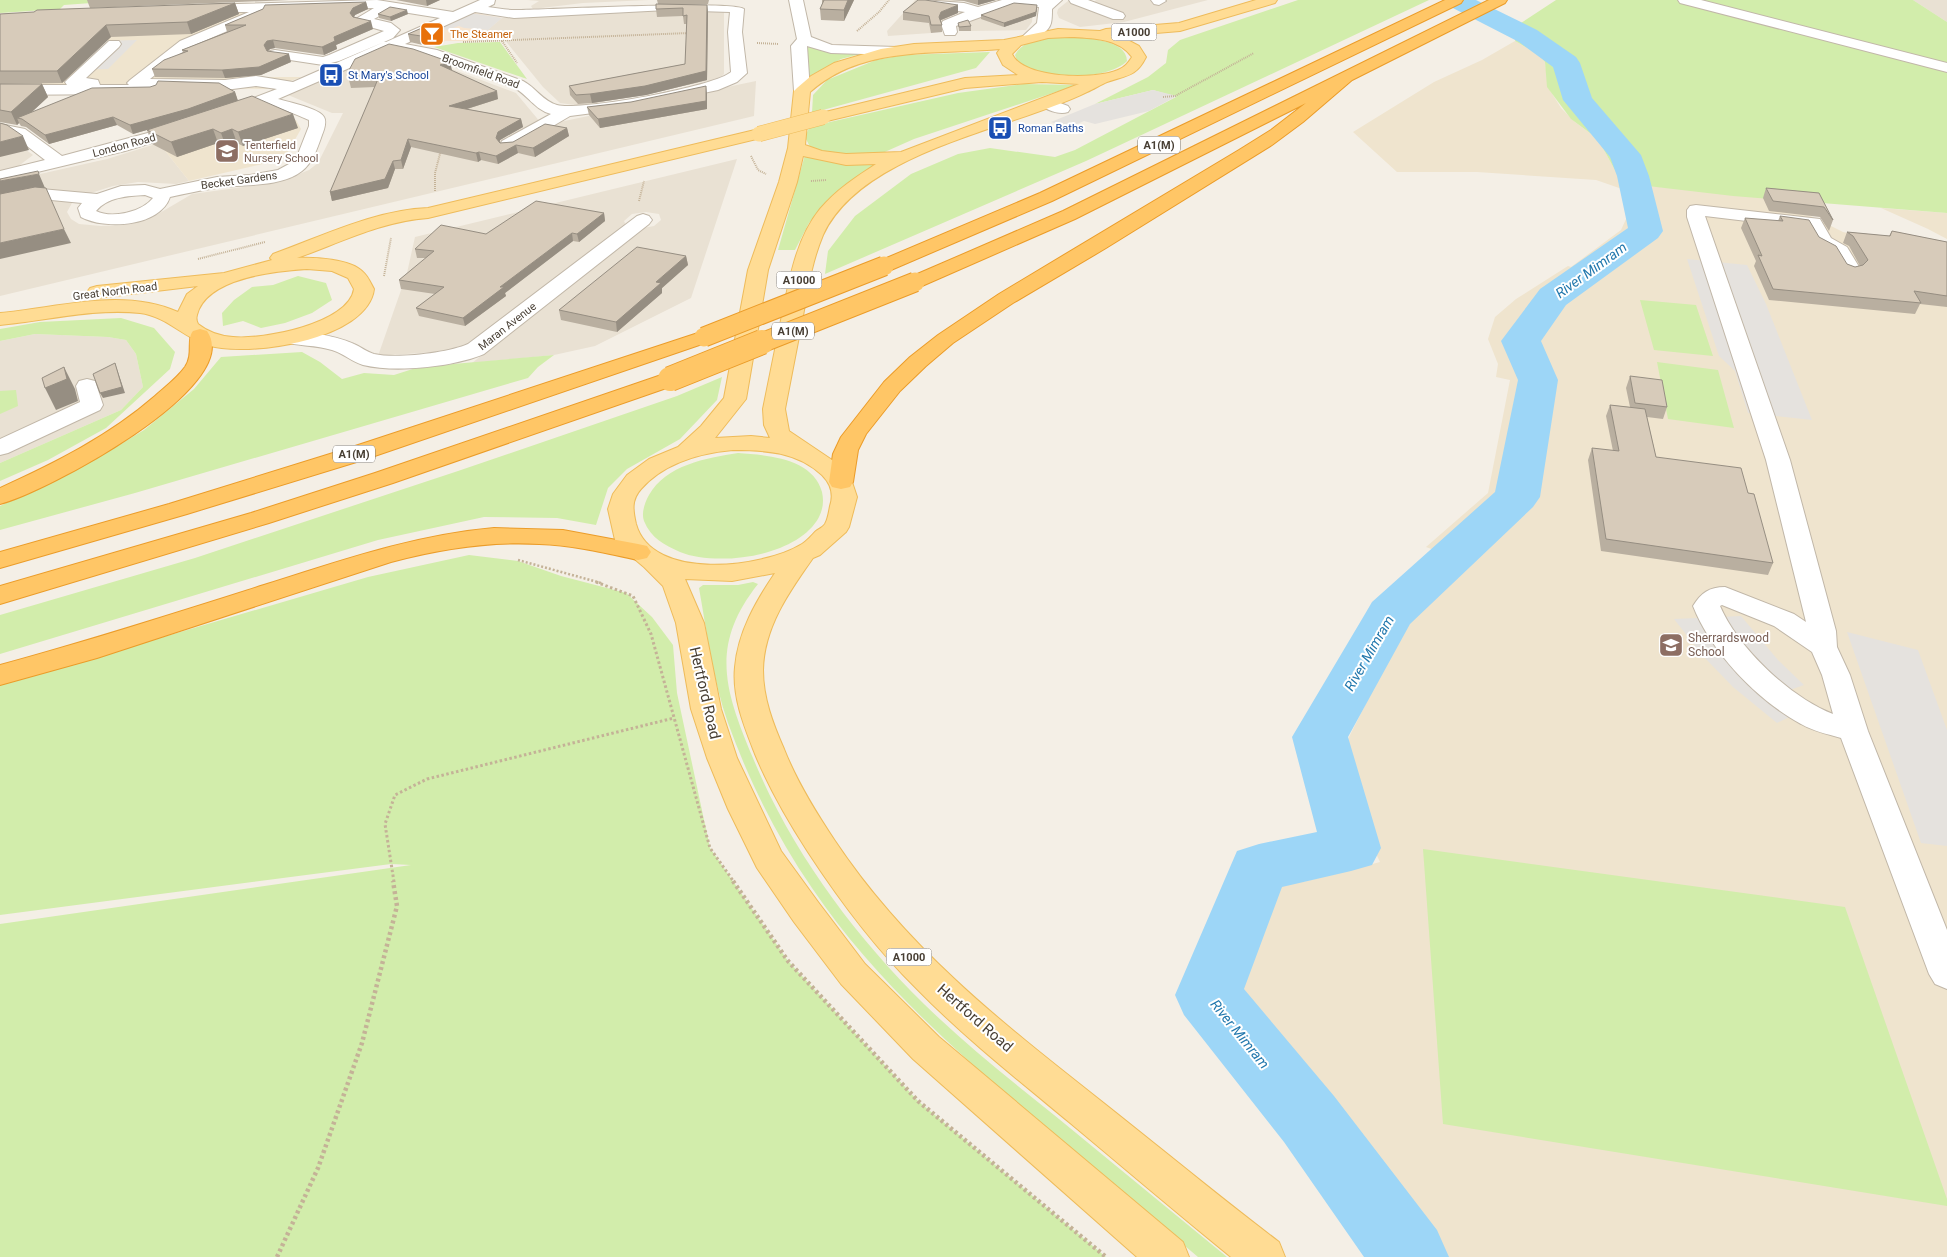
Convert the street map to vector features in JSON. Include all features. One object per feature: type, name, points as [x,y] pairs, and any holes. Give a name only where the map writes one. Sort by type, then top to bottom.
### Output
[{"type":"highway","name":"A1(M)","points":[[0,560],[258,485],[507,406],[704,337],[884,266],[1071,186],[1456,0]]},
{"type":"highway","name":"A1(M)","points":[[0,595],[260,518],[422,465],[670,379],[915,282],[1070,215],[1500,0]]},
{"type":"highway","points":[[841,482],[842,462],[848,444],[856,431],[880,400],[903,376],[942,342],[1026,288],[1268,140],[1346,77]]},
{"type":"highway","points":[[0,498],[91,452],[136,423],[162,402],[182,383],[200,358],[202,349],[194,331]]},
{"type":"highway","points":[[0,675],[87,651],[382,556],[422,545],[459,538],[533,536],[563,538],[646,557]]},
{"type":"main road","name":"A1000","points":[[1137,52],[1152,41],[1180,27],[1270,0]]},
{"type":"main road","name":"A1000","points":[[1088,34],[1180,27]]},
{"type":"main road","points":[[257,269],[288,254],[407,214],[428,213],[965,83],[1044,78],[1080,80],[1106,77],[1122,73],[1134,67],[1138,62],[1137,52],[1131,46],[1119,40],[1071,33],[1029,37],[1015,42],[896,51],[867,56],[840,65],[816,79],[802,91]]},
{"type":"main road","points":[[1015,42],[1004,53],[1008,62],[1022,71],[1044,78]]},
{"type":"main road","points":[[965,83],[1008,62]]},
{"type":"main road","name":"A1000","points":[[804,452],[780,435],[774,422],[774,409],[807,250],[828,212],[849,192],[876,172],[923,150],[1078,92],[1106,77]]},
{"type":"main road","name":"A1000","points":[[685,452],[709,431],[735,399],[758,270],[788,182],[796,148],[802,91]]},
{"type":"main road","name":"A1000","points":[[796,148],[824,158],[848,160],[884,158],[923,150]]},
{"type":"main road","points":[[194,331],[185,317],[188,307],[212,286],[257,269],[282,264],[327,264],[350,258],[379,234],[417,220],[428,213]]},
{"type":"main road","name":"Great North Road","points":[[0,319],[73,309],[124,306],[156,310],[169,315],[194,331],[216,341],[238,343],[264,342],[290,338],[329,325],[346,314],[362,298],[364,289],[362,281],[355,274],[350,258]]},
{"type":"main road","name":"Great North Road","points":[[0,312],[18,306],[98,292],[232,277]]},
{"type":"main road","points":[[646,557],[681,570],[704,573],[744,573],[775,566],[803,554],[822,542],[835,527],[843,512],[845,497],[841,482],[827,465],[804,452],[760,442],[734,442],[709,445],[685,452]]},
{"type":"main road","name":"Hertford Road","points":[[685,452],[662,461],[643,474],[628,489],[620,505],[619,522],[625,538],[675,582],[690,623],[706,709],[722,758],[744,809],[769,859],[853,974],[926,1048],[1168,1257]]},
{"type":"main road","name":"Hertford Road","points":[[803,554],[783,579],[766,606],[756,630],[751,648],[749,669],[750,693],[763,737],[778,774],[838,873],[886,933],[946,995],[1052,1085],[1264,1257]]},
{"type":"street","points":[[796,0],[804,40]]},
{"type":"street","points":[[1076,0],[1118,16]]},
{"type":"street","points":[[1686,0],[1947,68]]},
{"type":"street","points":[[950,32],[948,24],[1013,1],[1052,2]]},
{"type":"street","points":[[419,9],[442,2]]},
{"type":"street","name":"Broomfield Road","points":[[389,45],[432,53],[518,84],[531,90],[546,106],[565,112],[592,109],[728,81],[739,73],[735,33],[737,9],[732,6],[715,2],[604,6],[528,13],[497,6]]},
{"type":"street","points":[[1029,37],[1044,24],[1044,12],[1052,2]]},
{"type":"street","points":[[926,3],[964,7],[978,12]]},
{"type":"street","points":[[182,10],[267,6],[306,8],[366,4],[391,5],[454,16]]},
{"type":"street","points":[[351,16],[391,5]]},
{"type":"street","points":[[134,83],[185,44],[258,14],[267,6]]},
{"type":"street","name":"London Road","points":[[0,176],[139,142],[205,121],[256,95],[295,87],[454,16],[474,18],[497,6]]},
{"type":"street","points":[[223,40],[306,8],[351,16],[386,26],[393,30],[334,58],[311,60],[275,54]]},
{"type":"street","points":[[437,24],[447,25],[474,18]]},
{"type":"street","points":[[1044,24],[1071,33]]},
{"type":"street","points":[[804,40],[831,49],[896,51]]},
{"type":"street","points":[[802,91],[798,46],[804,40]]},
{"type":"street","points":[[114,44],[73,82],[224,85],[256,81],[295,87]]},
{"type":"street","points":[[0,90],[189,89],[256,95]]},
{"type":"street","name":"Becket Gardens","points":[[98,199],[115,193],[134,190],[154,191],[160,194],[217,182],[268,178],[295,168],[306,156],[317,126],[316,118],[302,110],[256,95]]},
{"type":"street","points":[[1047,102],[1062,110]]},
{"type":"street","points":[[508,144],[565,112]]},
{"type":"street","points":[[0,128],[18,132],[59,162]]},
{"type":"street","points":[[0,203],[41,194],[98,199]]},
{"type":"street","points":[[98,199],[87,208],[87,213],[91,216],[110,219],[134,216],[154,208],[160,203],[162,198],[160,194]]},
{"type":"street","points":[[1850,270],[1840,251],[1823,242],[1813,223],[1696,210],[1696,217],[1778,460],[1822,631],[1824,647],[1836,675],[1853,731],[1947,974]]},
{"type":"street","name":"Maran Avenue","points":[[290,338],[324,342],[347,349],[370,360],[387,361],[462,356],[472,352],[643,220]]},
{"type":"street","points":[[346,314],[347,349]]},
{"type":"street","points":[[0,448],[92,405],[87,386]]},
{"type":"street","points":[[1824,647],[1784,620],[1740,601],[1725,596],[1717,596],[1710,600],[1706,606],[1708,614],[1725,639],[1746,664],[1778,694],[1810,716],[1833,726],[1853,731]]},
{"type":"path","points":[[456,43],[735,33],[746,34],[747,43],[783,44]]},
{"type":"path","points":[[1163,96],[1174,96],[1254,53]]},
{"type":"path","points":[[435,190],[435,172],[442,147]]},
{"type":"path","points":[[518,560],[609,584],[633,596],[651,634],[674,718]]},
{"type":"path","points":[[277,1257],[318,1168],[362,1044],[397,906],[385,824],[396,795],[427,779],[706,709]]},
{"type":"shaded area","points":[[527,0],[649,0],[583,3],[533,9],[531,6],[539,1]]},
{"type":"shaded area","points":[[915,0],[926,0],[959,8],[931,33],[888,36],[887,31]]},
{"type":"shaded area","points":[[926,0],[963,0],[951,3]]},
{"type":"shaded area","points":[[1096,0],[1208,0],[1124,22],[1080,27],[1059,18],[1058,9],[1068,1],[1092,4]]},
{"type":"shaded area","points":[[1913,0],[1947,0],[1947,22]]},
{"type":"shaded area","points":[[1033,8],[1032,22],[1026,30],[971,31],[955,23],[980,14]]},
{"type":"shaded area","points":[[721,9],[724,12],[724,74],[722,76],[714,80],[582,106],[560,103],[543,87],[504,39],[474,41],[502,18],[537,17],[592,10]]},
{"type":"shaded area","points":[[281,10],[191,45],[174,77],[302,77],[267,89],[0,88],[0,21]]},
{"type":"shaded area","points":[[471,13],[502,18],[488,30],[459,26],[447,30],[437,28]]},
{"type":"shaded area","points":[[475,13],[502,18],[474,41],[446,41],[423,45],[410,41]]},
{"type":"shaded area","points":[[137,40],[108,69],[68,70],[98,41]]},
{"type":"shaded area","name":"Sherrardswood School","points":[[1515,41],[1538,54],[1545,62],[1548,87],[1561,108],[1575,122],[1598,139],[1622,183],[1807,202],[1803,212],[1843,232],[1947,254],[1947,1257],[1407,1257],[1404,1235],[1251,1035],[1216,985],[1231,936],[1267,894],[1300,877],[1303,882],[1380,862],[1348,795],[1341,760],[1349,737],[1442,553],[1426,547],[1488,493],[1510,380],[1496,377],[1498,364],[1488,339],[1495,317],[1516,299],[1568,266],[1571,267],[1621,230],[1627,217],[1625,190],[1596,180],[1477,172],[1397,172],[1353,132],[1434,82],[1482,60]]},
{"type":"shaded area","points":[[417,56],[516,93],[541,123],[550,124],[756,81],[754,116],[0,296],[0,183],[107,159],[159,143],[189,181],[176,184],[138,182],[113,186],[91,193],[72,203],[67,212],[71,219],[79,224],[101,226],[123,225],[158,214],[192,194],[266,184],[287,179],[309,170],[318,163],[343,113],[332,113],[288,95],[374,58]]},
{"type":"shaded area","points":[[1153,90],[1177,96],[1149,111],[1095,124],[1084,121],[1068,128],[1051,122],[1095,104]]},
{"type":"shaded area","name":"Tenterfield Nursery School","points":[[279,112],[296,120],[301,129],[284,159],[189,181],[159,143]]},
{"type":"shaded area","points":[[0,134],[9,137],[33,155],[16,168],[0,171]]},
{"type":"shaded area","points":[[737,159],[691,298],[595,346],[554,355],[472,363],[643,228],[654,226],[661,220],[659,214],[646,212],[632,214],[624,221],[626,225],[462,350],[378,356],[407,273],[415,237]]},
{"type":"shaded area","points":[[1881,208],[1947,213],[1947,239],[1928,229]]},
{"type":"shaded area","points":[[1687,259],[1747,265],[1766,304],[1812,420],[1748,413],[1735,371],[1719,356]]},
{"type":"shaded area","points":[[35,334],[108,337],[126,340],[136,354],[143,387],[121,410],[0,463],[0,341]]},
{"type":"shaded area","points":[[1741,616],[1778,660],[1804,685],[1790,690],[1812,706],[1777,723],[1733,687],[1703,656],[1674,619]]},
{"type":"shaded area","points":[[1847,632],[1918,650],[1947,730],[1947,846],[1921,843]]},
{"type":"green space","points":[[0,0],[133,0],[64,5],[60,9],[0,13]]},
{"type":"green space","points":[[1298,0],[1429,0],[1086,161],[825,274],[828,251],[855,216],[911,174],[958,154],[990,148],[1055,157],[1075,150],[1176,97],[1153,90],[1095,104],[1148,77],[1166,63],[1168,50],[1180,40]]},
{"type":"green space","points":[[1556,0],[1913,0],[1947,22],[1947,213],[1733,196],[1622,183],[1598,139],[1571,119],[1547,87],[1545,62],[1538,54],[1515,41],[1521,23]]},
{"type":"green space","points":[[1047,38],[1094,39],[1113,44],[1125,54],[1127,61],[1117,68],[1103,73],[1067,77],[1033,71],[1021,65],[1015,55],[1019,49],[1032,42]]},
{"type":"green space","points":[[500,42],[527,79],[434,47],[458,43]]},
{"type":"green space","points":[[810,46],[827,51],[860,54],[841,59],[808,77],[805,47]]},
{"type":"green space","points":[[990,52],[976,68],[812,113],[813,95],[827,80],[876,60],[903,55]]},
{"type":"green space","points":[[1023,84],[1077,85],[914,139],[878,155],[856,157],[819,151],[810,147],[805,137],[809,128],[830,122],[958,93]]},
{"type":"green space","points":[[805,155],[881,162],[824,205],[809,223],[795,250],[778,250]]},
{"type":"green space","points":[[298,276],[326,283],[332,300],[312,313],[285,323],[261,328],[243,321],[223,326],[222,313],[234,300],[252,287],[273,285]]},
{"type":"green space","points":[[1640,300],[1696,305],[1713,356],[1654,350]]},
{"type":"green space","points":[[121,318],[154,328],[175,352],[170,369],[106,428],[48,460],[0,481],[0,463],[121,410],[143,387],[136,354],[126,340],[108,337],[35,334],[0,341],[0,329],[40,322]]},
{"type":"green space","points":[[302,352],[320,362],[342,379],[364,373],[394,375],[419,367],[554,355],[538,367],[528,378],[135,493],[0,530],[0,506],[94,460],[144,430],[194,389],[221,357]]},
{"type":"green space","points":[[1657,362],[1718,370],[1734,428],[1668,419]]},
{"type":"green space","points":[[722,377],[717,400],[680,439],[627,469],[608,488],[596,525],[557,518],[484,517],[378,540],[0,654],[0,615],[195,558],[677,396]]},
{"type":"green space","points":[[16,390],[18,406],[0,414],[0,391]]},
{"type":"green space","points":[[738,453],[788,460],[809,472],[817,481],[822,492],[823,502],[819,517],[809,531],[776,550],[735,558],[714,558],[680,552],[663,544],[650,532],[643,515],[646,501],[656,485],[666,476],[700,461]]},
{"type":"green space","points":[[469,555],[518,561],[561,576],[626,593],[652,617],[673,645],[677,693],[710,848],[788,961],[918,1101],[1106,1257],[0,1257],[0,924],[411,865],[391,864],[0,915],[0,685],[368,577]]},
{"type":"green space","points":[[753,582],[758,584],[743,607],[733,628],[728,649],[729,690],[743,734],[768,792],[805,858],[826,889],[849,920],[898,977],[956,1034],[1227,1257],[1198,1257],[980,1071],[890,985],[836,922],[812,888],[776,829],[745,766],[723,707],[711,656],[699,588],[703,585],[738,585]]},
{"type":"green space","points":[[1423,849],[1845,907],[1947,1199],[1947,1206],[1443,1124]]},
{"type":"building","points":[[824,0],[848,0],[844,10],[820,9]]},
{"type":"building","points":[[918,0],[958,5],[941,12],[939,17],[942,25],[931,25],[929,16],[903,12]]},
{"type":"building","points":[[366,2],[353,8],[350,13],[353,17],[371,21],[334,37],[335,41],[322,47],[273,40],[267,41],[264,45],[267,51],[289,54],[259,67],[222,70],[152,69],[164,60],[188,51],[182,50],[246,25],[225,25],[263,9],[265,5]]},
{"type":"building","points":[[235,3],[187,22],[106,25],[57,71],[0,71],[0,14],[34,12],[37,10]]},
{"type":"building","points":[[1014,3],[1037,5],[1036,12],[1004,23],[981,15]]},
{"type":"building","points":[[656,4],[707,5],[706,71],[645,86],[576,95],[569,86],[685,64],[687,15],[683,16],[683,8],[656,9]]},
{"type":"building","points":[[390,7],[407,10],[390,17],[378,14]]},
{"type":"building","points":[[968,20],[971,26],[959,27],[958,23]]},
{"type":"building","points":[[431,24],[433,32],[421,36],[408,34]]},
{"type":"building","points":[[389,44],[413,49],[450,62],[440,65],[497,91],[449,106],[521,119],[498,132],[496,138],[500,143],[513,142],[545,124],[567,128],[533,148],[516,145],[496,156],[408,139],[401,160],[393,161],[385,179],[330,192],[378,79],[349,80],[353,72],[348,72],[355,59]]},
{"type":"building","points":[[158,81],[219,83],[235,92],[188,109],[130,125],[113,117],[45,135],[22,119],[17,118],[92,88],[150,87],[156,85]]},
{"type":"building","points":[[0,84],[42,84],[11,112],[0,110]]},
{"type":"building","points":[[706,86],[706,101],[598,119],[587,107],[631,102]]},
{"type":"building","points":[[252,96],[293,114],[238,132],[232,129],[221,133],[213,129],[171,142],[147,130]]},
{"type":"building","points":[[0,123],[7,125],[23,136],[0,142]]},
{"type":"building","points":[[38,171],[39,174],[0,181],[0,179]]},
{"type":"building","points":[[35,187],[46,188],[64,229],[0,243],[0,194]]},
{"type":"building","points":[[1766,188],[1819,193],[1833,220],[1824,207],[1773,201]]},
{"type":"building","points":[[536,201],[604,213],[577,234],[572,233],[500,287],[504,287],[463,318],[416,308],[444,287],[399,280],[434,251],[415,249],[441,225],[486,234]]},
{"type":"building","points":[[1780,216],[1809,220],[1819,237],[1836,246],[1847,264],[1855,267],[1863,265],[1868,260],[1853,236],[1847,232],[1890,236],[1892,231],[1947,242],[1947,296],[1914,291],[1921,303],[1773,289],[1758,255],[1762,256],[1745,218],[1783,221]]},
{"type":"building","points":[[637,247],[686,256],[656,282],[661,283],[616,322],[559,310]]},
{"type":"building","points":[[115,363],[122,387],[100,393],[93,374]]},
{"type":"building","points":[[64,367],[67,379],[45,388],[42,378]]},
{"type":"building","points":[[1630,376],[1662,380],[1667,407],[1635,403]]},
{"type":"building","points":[[1610,405],[1645,409],[1656,457],[1741,468],[1748,493],[1754,494],[1773,563],[1606,539],[1592,448],[1619,451]]},
{"type":"waterway","name":"River Mimram","points":[[1410,1257],[1309,1119],[1208,995],[1259,868],[1351,848],[1320,737],[1390,614],[1517,497],[1538,380],[1521,341],[1553,297],[1646,231],[1633,176],[1625,155],[1578,100],[1566,63],[1528,36],[1456,0]]},
{"type":"place","name":"The Steamer","points":[[432,34]]},
{"type":"place","name":"St Mary's School","points":[[331,75]]},
{"type":"place","name":"Roman Baths","points":[[1000,128]]},
{"type":"place","name":"Tenterfield Nursery School","points":[[227,151]]},
{"type":"place","name":"Sherrardswood School","points":[[1671,645]]}]
